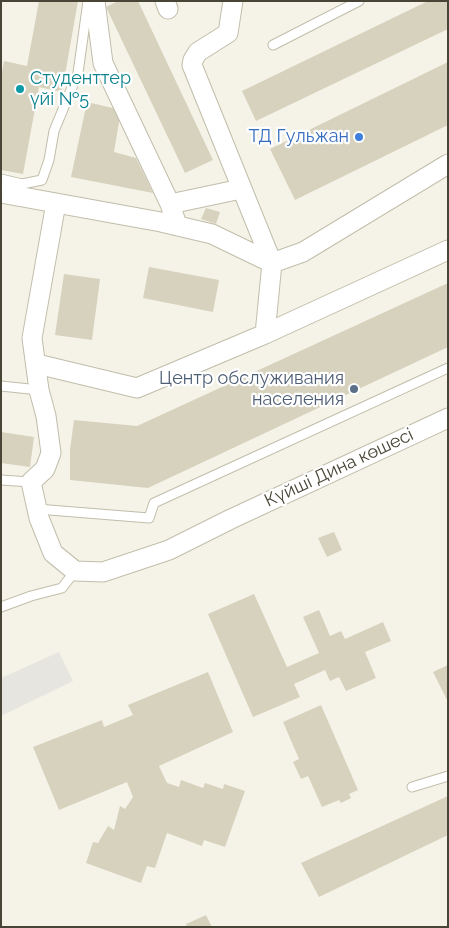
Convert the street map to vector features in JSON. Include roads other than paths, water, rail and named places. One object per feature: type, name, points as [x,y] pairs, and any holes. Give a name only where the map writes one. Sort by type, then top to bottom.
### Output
[{"type":"street","points":[[95,1],[102,63],[170,204],[177,225]]},
{"type":"street","points":[[233,1],[228,33],[198,52],[192,65],[272,263],[264,334]]},
{"type":"street","points":[[1,194],[177,225],[212,234],[272,263],[303,252],[448,164]]},
{"type":"street","points":[[170,204],[241,188]]},
{"type":"street","points":[[56,203],[32,338],[39,390],[46,416],[51,453],[45,469],[31,482],[37,509],[53,553],[75,571]]},
{"type":"street","points":[[37,364],[136,388],[264,334],[448,250]]},
{"type":"street","name":"Күйші Дина көшесі","points":[[75,571],[103,572],[169,550],[231,519],[448,418]]},
{"type":"lane","points":[[1,179],[22,184],[42,180],[49,160],[54,131],[78,73],[88,1]]},
{"type":"lane","points":[[273,45],[359,1]]},
{"type":"lane","points":[[37,509],[149,518],[154,503],[448,368]]},
{"type":"lane","points":[[1,386],[39,390]]},
{"type":"lane","points":[[1,480],[31,482]]},
{"type":"lane","points":[[1,608],[31,596],[62,588],[75,571]]},
{"type":"lane","points":[[412,787],[448,776]]},
{"type":"place","name":"Студенттер үйі №5","points":[[20,89]]},
{"type":"place","name":"ТД Гульжан","points":[[359,137]]},
{"type":"place","name":"Центр обслуживания населения","points":[[354,389]]}]
